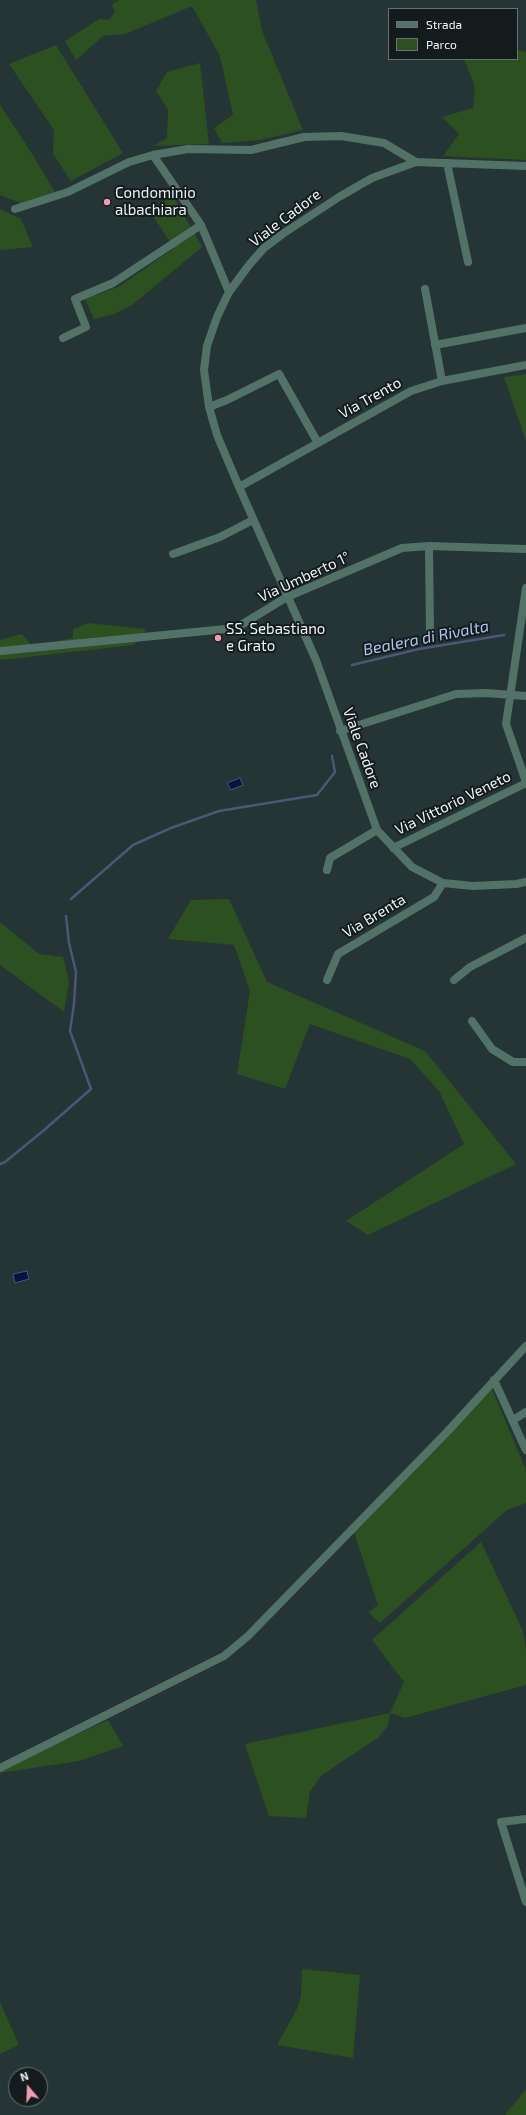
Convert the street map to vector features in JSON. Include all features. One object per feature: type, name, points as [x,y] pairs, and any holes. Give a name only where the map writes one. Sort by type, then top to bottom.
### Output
[{"type":"street","points":[[14,208],[68,192],[129,162],[153,155],[188,149],[251,150],[304,138],[341,136],[384,143],[416,162],[526,166]]},
{"type":"street","points":[[153,155],[201,225],[229,292]]},
{"type":"street","name":"Viale Cadore","points":[[416,162],[372,178],[339,197],[264,248],[249,265],[229,292],[217,317],[207,346],[204,370],[209,406],[217,435],[253,520],[316,660],[340,731],[377,830],[412,867],[443,883],[473,886],[516,884],[526,882]]},
{"type":"street","points":[[447,163],[468,262]]},
{"type":"street","points":[[63,338],[86,327],[75,299],[113,283],[201,225]]},
{"type":"street","points":[[425,288],[442,381]]},
{"type":"street","points":[[435,345],[526,328]]},
{"type":"street","name":"Via Trento","points":[[239,487],[411,391],[442,381],[526,365]]},
{"type":"street","points":[[209,406],[227,400],[279,374],[318,443]]},
{"type":"street","points":[[172,554],[220,536],[253,520]]},
{"type":"street","points":[[429,546],[430,631]]},
{"type":"street","name":"Via Umberto 1°","points":[[0,651],[236,628],[287,597],[402,548],[429,546],[526,549]]},
{"type":"street","points":[[526,588],[509,694],[506,724],[526,782]]},
{"type":"street","points":[[340,731],[456,694],[509,694],[526,696]]},
{"type":"street","name":"Via Vittorio Veneto","points":[[393,848],[526,782]]},
{"type":"street","points":[[327,870],[330,858],[377,830]]},
{"type":"street","name":"Via Brenta","points":[[327,980],[338,954],[434,897],[443,883]]},
{"type":"street","points":[[454,980],[470,967],[526,938]]},
{"type":"street","points":[[472,1021],[492,1049],[513,1062],[526,1062]]},
{"type":"street","points":[[0,1768],[224,1656],[259,1625],[447,1432],[526,1346]]},
{"type":"street","points":[[494,1380],[526,1450]]},
{"type":"street","points":[[513,1420],[526,1412]]},
{"type":"street","points":[[526,1819],[501,1822],[526,1902]]},
{"type":"green space","points":[[119,0],[256,0],[262,31],[303,130],[260,140],[222,143],[214,128],[233,115],[220,56],[192,6],[125,34],[103,36],[76,60],[65,41],[99,19],[109,20],[115,12],[112,5]]},
{"type":"green space","points":[[56,45],[123,153],[71,181],[53,154],[54,130],[9,64]]},
{"type":"green space","points":[[518,50],[526,52],[526,160],[443,156],[459,134],[442,117],[473,108],[475,87],[464,60],[518,60]]},
{"type":"green space","points":[[200,63],[209,144],[153,146],[167,138],[168,110],[156,91],[167,72]]},
{"type":"green space","points":[[0,105],[55,192],[21,203],[0,195]]},
{"type":"green space","points":[[173,196],[202,247],[132,305],[114,314],[94,319],[85,299],[120,286],[174,248],[150,211]]},
{"type":"green space","points":[[0,209],[21,219],[33,247],[0,250]]},
{"type":"green space","points":[[526,374],[526,441],[504,377]]},
{"type":"green space","points":[[88,623],[146,629],[134,645],[0,660],[0,640],[22,634],[32,646],[73,638],[73,629]]},
{"type":"green space","points":[[229,899],[267,982],[425,1051],[516,1164],[368,1235],[346,1221],[464,1144],[439,1091],[410,1059],[310,1024],[285,1089],[237,1074],[250,991],[234,945],[168,939],[191,900]]},
{"type":"green space","points":[[0,922],[39,954],[63,957],[69,981],[64,1012],[0,965]]},
{"type":"green space","points":[[492,1389],[526,1470],[526,1503],[507,1510],[380,1623],[368,1612],[378,1605],[354,1532]]},
{"type":"green space","points":[[481,1542],[523,1631],[526,1650],[526,1685],[405,1718],[390,1713],[404,1682],[372,1640]]},
{"type":"green space","points":[[390,1713],[388,1725],[379,1737],[322,1775],[310,1791],[306,1818],[269,1816],[245,1744]]},
{"type":"green space","points":[[108,1720],[123,1746],[79,1761],[0,1773],[0,1770]]},
{"type":"green space","points":[[302,1969],[360,1975],[353,2058],[277,2045],[296,2011],[301,1997]]},
{"type":"green space","points":[[0,2002],[19,2045],[0,2054]]},
{"type":"green space","points":[[526,2089],[526,2115],[505,2115]]},
{"type":"shaded area","points":[[240,778],[243,785],[231,790],[227,783]]},
{"type":"shaded area","points":[[27,1271],[29,1279],[15,1283],[13,1274]]},
{"type":"waterway","name":"Bealera di Rivalta","points":[[352,665],[419,649],[504,635]]},
{"type":"waterway","name":"Bealera di Rivalta","points":[[71,899],[133,845],[171,828],[219,811],[317,795],[335,772],[332,756]]},
{"type":"waterway","name":"Bealera di Rivalta","points":[[0,1164],[5,1162],[43,1131],[91,1089],[70,1031],[74,1004],[76,972],[69,943],[66,916]]},
{"type":"place","name":"Condominio albachiara","points":[[107,202]]},
{"type":"place","name":"SS. Sebastiano e Grato","points":[[218,638]]}]
